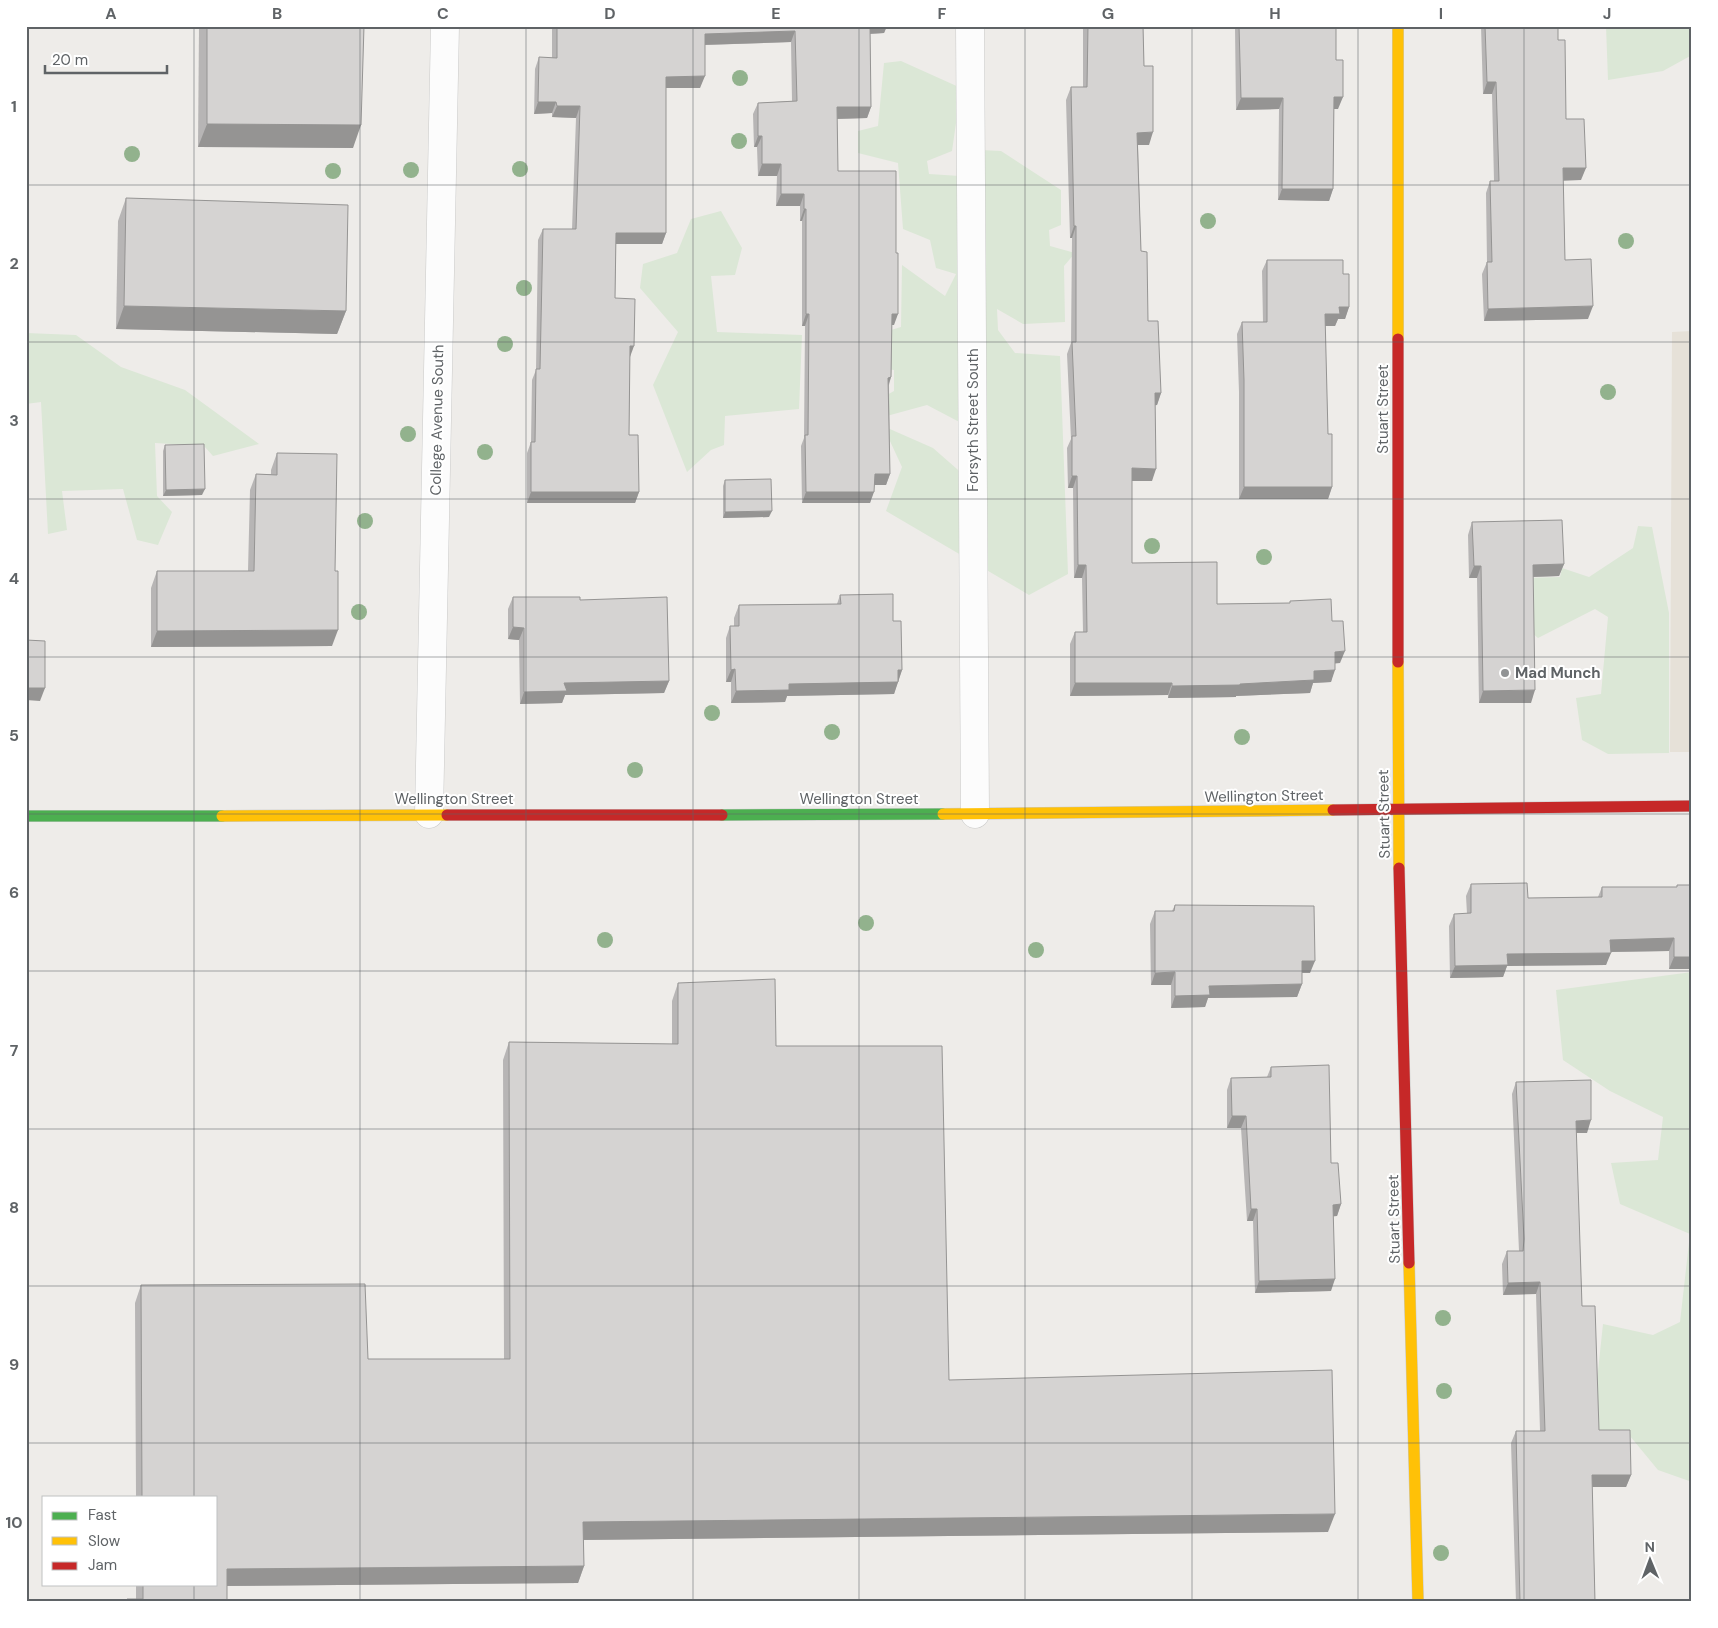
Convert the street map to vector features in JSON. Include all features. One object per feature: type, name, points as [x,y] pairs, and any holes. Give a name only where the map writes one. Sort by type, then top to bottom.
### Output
[{"type":"main road","name":"Stuart Street","points":[[1398,26],[1398,810],[1418,1602]]},
{"type":"main road","name":"Wellington Street","points":[[26,816],[975,814],[1692,806]]},
{"type":"street","name":"College Avenue South","points":[[430,814],[445,26]]},
{"type":"street","name":"Forsyth Street South","points":[[970,26],[975,814]]},
{"type":"shaded area","points":[[1692,331],[1692,752],[1670,752],[1672,332]]},
{"type":"green space","points":[[1606,26],[1692,27],[1692,55],[1663,71],[1608,80]]},
{"type":"green space","points":[[901,61],[961,88],[952,151],[927,161],[929,174],[960,176],[980,150],[1001,151],[1061,190],[1061,225],[1049,230],[1050,246],[1075,253],[1064,266],[1065,322],[1023,324],[997,309],[998,330],[1015,353],[1060,356],[1068,574],[1029,595],[886,511],[902,467],[883,426],[933,448],[965,476],[967,426],[927,405],[883,417],[885,396],[894,391],[894,370],[873,367],[868,337],[901,327],[902,265],[945,296],[956,274],[936,268],[930,240],[903,229],[898,163],[858,153],[858,131],[878,126],[884,63]]},
{"type":"green space","points":[[721,211],[742,248],[735,275],[711,276],[717,332],[802,335],[799,409],[725,416],[724,445],[711,450],[687,472],[653,385],[678,332],[640,288],[643,264],[677,253],[691,219]]},
{"type":"green space","points":[[26,333],[76,335],[121,367],[185,390],[259,444],[213,456],[204,446],[155,443],[157,496],[172,512],[158,545],[137,540],[123,489],[62,491],[67,530],[48,534],[41,402],[26,404]]},
{"type":"green space","points":[[1638,526],[1652,527],[1669,613],[1669,753],[1608,754],[1582,740],[1576,698],[1601,694],[1608,617],[1595,609],[1538,638],[1512,616],[1522,578],[1560,577],[1562,568],[1589,577],[1633,548]]},
{"type":"green space","points":[[1692,972],[1692,1482],[1658,1470],[1630,1436],[1550,1437],[1596,1390],[1603,1324],[1653,1335],[1680,1322],[1690,1234],[1620,1204],[1611,1163],[1658,1160],[1663,1117],[1610,1091],[1563,1060],[1556,990]]},
{"type":"building","points":[[207,26],[364,26],[361,125],[207,124]]},
{"type":"building","points":[[557,26],[870,26],[871,107],[837,107],[838,171],[896,171],[898,314],[892,314],[891,377],[888,378],[890,474],[875,474],[874,492],[806,492],[805,435],[808,435],[809,314],[806,314],[806,209],[804,209],[804,194],[781,194],[781,164],[762,164],[762,136],[758,136],[758,103],[797,101],[795,31],[705,34],[705,76],[666,77],[666,233],[616,233],[615,298],[635,299],[634,346],[630,346],[629,435],[638,435],[639,492],[531,492],[531,442],[535,442],[536,369],[540,369],[543,229],[576,229],[580,106],[557,106],[556,102],[538,102],[539,57],[557,58]]},
{"type":"building","points":[[1088,26],[1143,26],[1144,66],[1153,66],[1153,132],[1137,133],[1141,251],[1147,252],[1148,321],[1158,321],[1161,393],[1155,393],[1156,469],[1132,468],[1132,563],[1217,562],[1217,604],[1290,603],[1290,601],[1331,599],[1332,621],[1343,621],[1345,651],[1335,652],[1335,670],[1314,671],[1314,680],[1240,685],[1172,686],[1172,683],[1075,683],[1075,632],[1087,632],[1086,565],[1078,565],[1077,476],[1072,476],[1072,436],[1076,436],[1072,342],[1076,342],[1076,226],[1074,226],[1071,87],[1087,87]]},
{"type":"building","points":[[1239,26],[1336,26],[1336,60],[1343,60],[1343,97],[1334,97],[1333,189],[1282,189],[1283,98],[1241,98]]},
{"type":"building","points":[[1485,26],[1558,26],[1558,40],[1565,40],[1566,119],[1584,119],[1586,168],[1563,168],[1565,260],[1591,259],[1593,306],[1488,309],[1487,262],[1492,262],[1490,181],[1499,181],[1496,82],[1487,82]]},
{"type":"building","points":[[126,198],[348,205],[346,311],[124,306]]},
{"type":"building","points":[[1267,260],[1343,260],[1343,274],[1349,274],[1349,307],[1339,307],[1340,314],[1325,314],[1328,434],[1332,434],[1332,487],[1244,487],[1242,322],[1267,322]]},
{"type":"building","points":[[204,444],[205,489],[166,490],[165,445]]},
{"type":"building","points":[[277,453],[337,454],[335,571],[338,571],[338,630],[157,631],[157,571],[254,571],[256,474],[277,475]]},
{"type":"building","points":[[771,479],[772,511],[725,512],[725,480]]},
{"type":"building","points":[[1562,520],[1564,564],[1533,565],[1535,690],[1483,691],[1481,566],[1474,566],[1472,522]]},
{"type":"building","points":[[893,594],[893,621],[901,621],[902,670],[898,670],[898,682],[789,684],[789,690],[736,691],[735,669],[731,670],[730,626],[739,626],[739,605],[841,604],[840,595]]},
{"type":"building","points":[[513,597],[580,597],[580,600],[667,597],[669,681],[564,683],[567,691],[524,692],[524,628],[513,627]]},
{"type":"building","points":[[26,640],[45,641],[45,688],[26,688]]},
{"type":"building","points":[[1527,883],[1528,898],[1602,897],[1602,887],[1677,887],[1677,885],[1692,885],[1692,957],[1674,957],[1674,938],[1610,940],[1611,953],[1507,954],[1508,965],[1455,966],[1454,914],[1471,913],[1471,884]]},
{"type":"building","points":[[1175,905],[1314,906],[1315,961],[1302,961],[1302,984],[1209,986],[1210,995],[1175,996],[1175,972],[1155,973],[1155,911],[1174,911]]},
{"type":"building","points":[[775,979],[776,1046],[942,1046],[949,1380],[1332,1370],[1335,1514],[583,1522],[584,1566],[227,1569],[227,1602],[127,1602],[127,1599],[143,1599],[143,1586],[218,1586],[218,1496],[142,1496],[141,1285],[365,1284],[368,1359],[510,1359],[509,1042],[678,1044],[678,983]]},
{"type":"building","points":[[1329,1065],[1331,1163],[1338,1163],[1341,1204],[1333,1205],[1335,1279],[1259,1281],[1257,1209],[1251,1209],[1246,1116],[1232,1116],[1231,1078],[1271,1077],[1271,1067]]},
{"type":"building","points":[[1591,1080],[1591,1120],[1576,1121],[1582,1306],[1595,1306],[1599,1430],[1630,1430],[1631,1475],[1592,1475],[1595,1602],[1520,1602],[1516,1431],[1545,1431],[1540,1282],[1508,1283],[1507,1251],[1523,1251],[1524,1239],[1516,1082]]},
{"type":"traffic: fast","points":[[722,815],[943,814]]},
{"type":"traffic: fast","points":[[26,816],[222,816]]},
{"type":"traffic: slow","points":[[1398,26],[1398,339]]},
{"type":"traffic: slow","points":[[1398,662],[1399,868]]},
{"type":"traffic: slow","points":[[943,814],[1333,810]]},
{"type":"traffic: slow","points":[[222,816],[447,815]]},
{"type":"traffic: slow","points":[[1409,1263],[1418,1602]]},
{"type":"traffic: jam","points":[[1398,339],[1398,662]]},
{"type":"traffic: jam","points":[[1333,810],[1692,806]]},
{"type":"traffic: jam","points":[[447,815],[722,815]]},
{"type":"traffic: jam","points":[[1399,868],[1409,1263]]},
{"type":"place","name":"Mad Munch","points":[[1505,673]]}]
